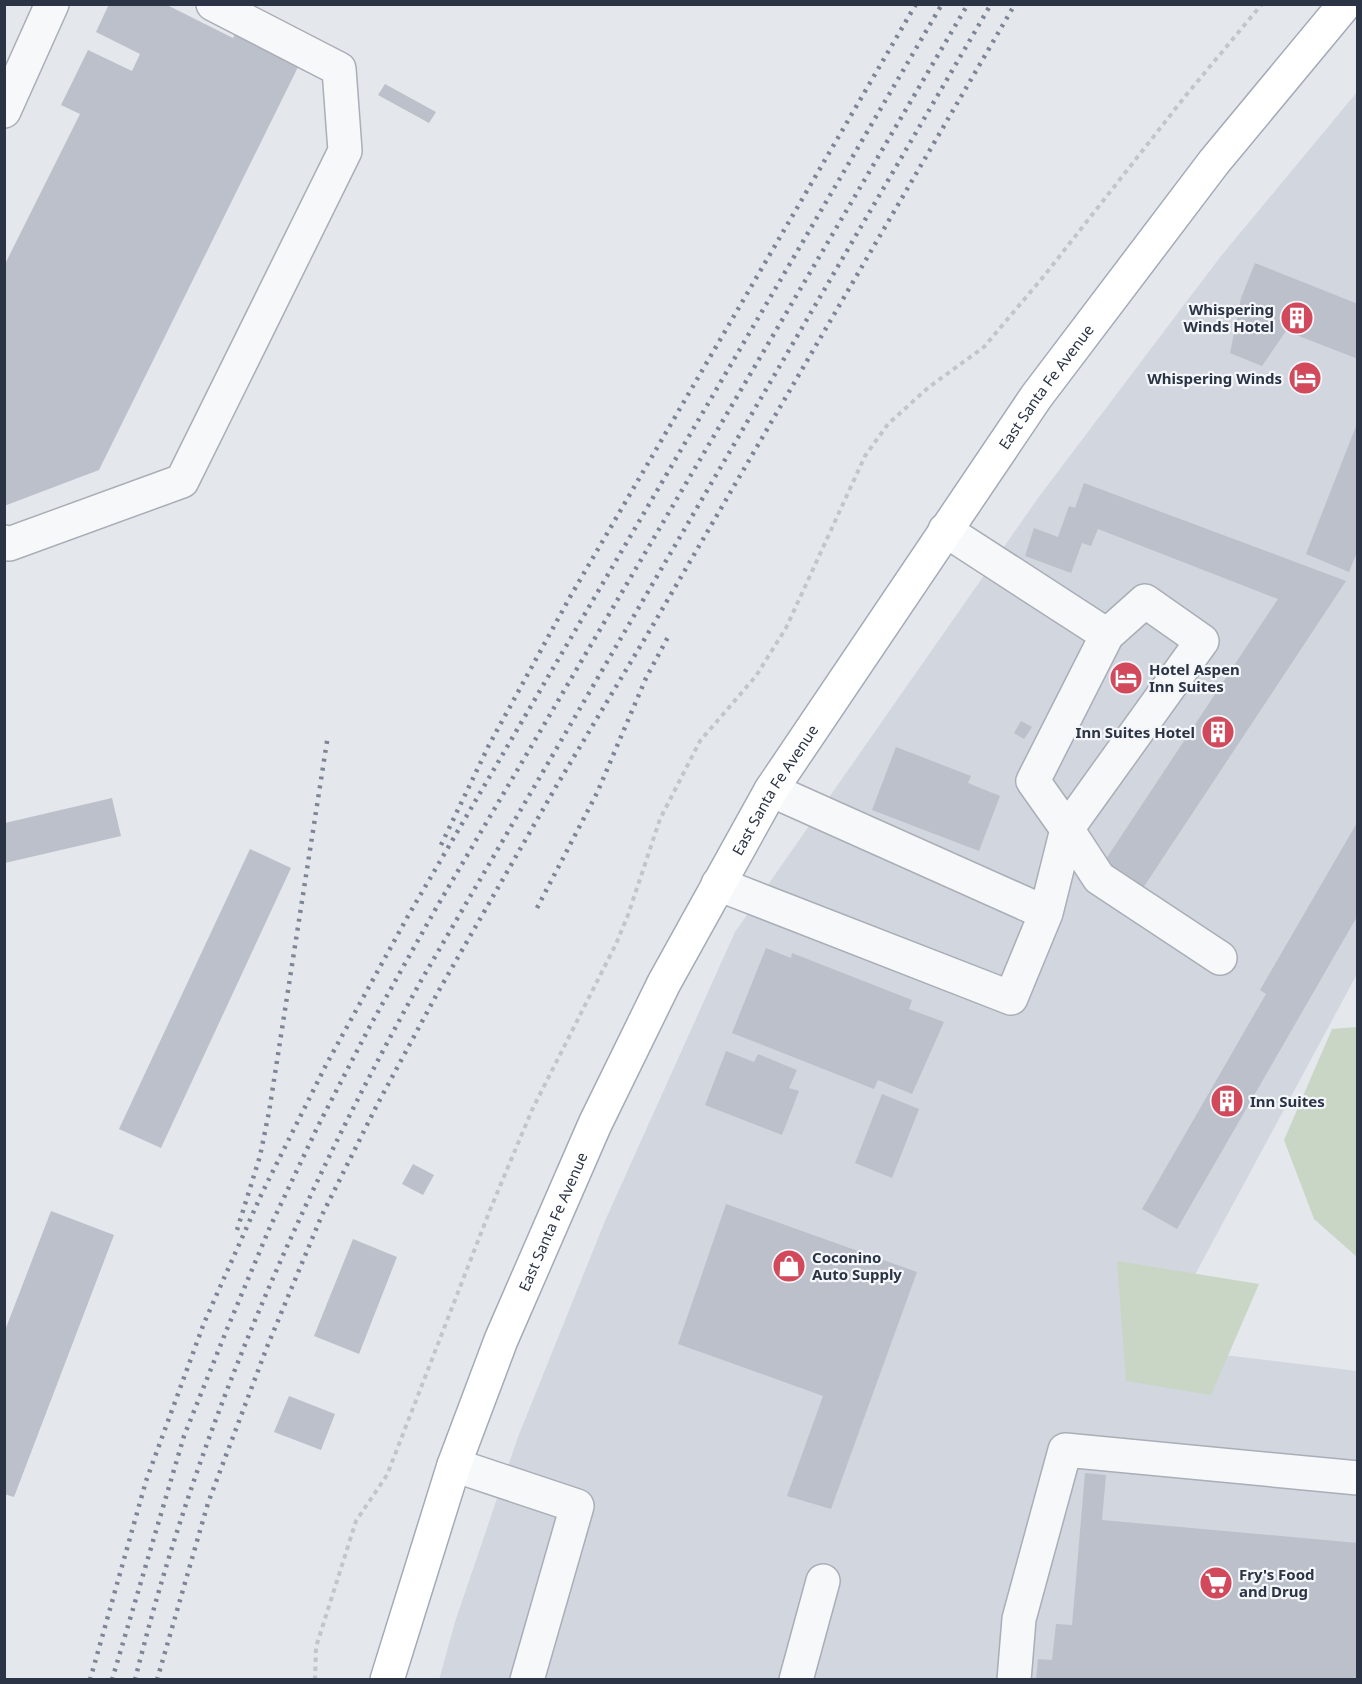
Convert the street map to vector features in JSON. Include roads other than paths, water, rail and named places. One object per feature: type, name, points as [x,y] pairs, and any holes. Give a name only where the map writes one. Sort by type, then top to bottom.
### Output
[{"type":"main road","name":"East Santa Fe Avenue","points":[[387,1680],[454,1465],[501,1340],[595,1124],[664,983],[771,790],[1036,397],[1214,162],[1345,4]]},
{"type":"lane","points":[[4,111],[52,4]]},
{"type":"lane","points":[[4,542],[9,544],[182,481],[345,151],[339,69],[213,4]]},
{"type":"lane","points":[[945,530],[1107,635]]},
{"type":"lane","points":[[718,884],[1011,998],[1046,913],[1067,829],[1203,641],[1145,601],[1107,635],[1034,781],[1067,829],[1099,879],[1220,958]]},
{"type":"lane","points":[[771,790],[1046,913]]},
{"type":"lane","points":[[1014,1680],[1019,1619],[1065,1450],[1358,1478]]},
{"type":"lane","points":[[454,1465],[577,1506],[527,1680]]},
{"type":"lane","points":[[796,1680],[823,1581]]},
{"type":"railway","points":[[441,845],[489,745],[570,597],[916,4]]},
{"type":"railway","points":[[90,1680],[146,1481],[204,1323],[262,1193],[326,1065],[408,916],[942,4]]},
{"type":"railway","points":[[112,1680],[184,1436],[270,1227],[318,1126],[370,1026],[435,910],[968,4]]},
{"type":"railway","points":[[135,1680],[188,1497],[220,1408],[293,1233],[377,1062],[422,979],[991,4]]},
{"type":"railway","points":[[157,1680],[208,1503],[267,1347],[322,1215],[377,1105],[438,992],[557,785],[653,625],[1015,4]]},
{"type":"railway","points":[[537,908],[597,793],[646,678],[668,637]]},
{"type":"railway","points":[[237,1230],[260,1156],[269,1112],[328,735]]},
{"type":"place","name":"Whispering Winds Hotel","points":[[1297,318]]},
{"type":"place","name":"Whispering Winds","points":[[1305,378]]},
{"type":"place","name":"Hotel Aspen Inn Suites","points":[[1126,678]]},
{"type":"place","name":"Inn Suites Hotel","points":[[1218,732]]},
{"type":"place","name":"Inn Suites","points":[[1227,1101]]},
{"type":"place","name":"Coconino Auto Supply","points":[[789,1266]]},
{"type":"place","name":"Fry's Food and Drug","points":[[1216,1583]]}]
